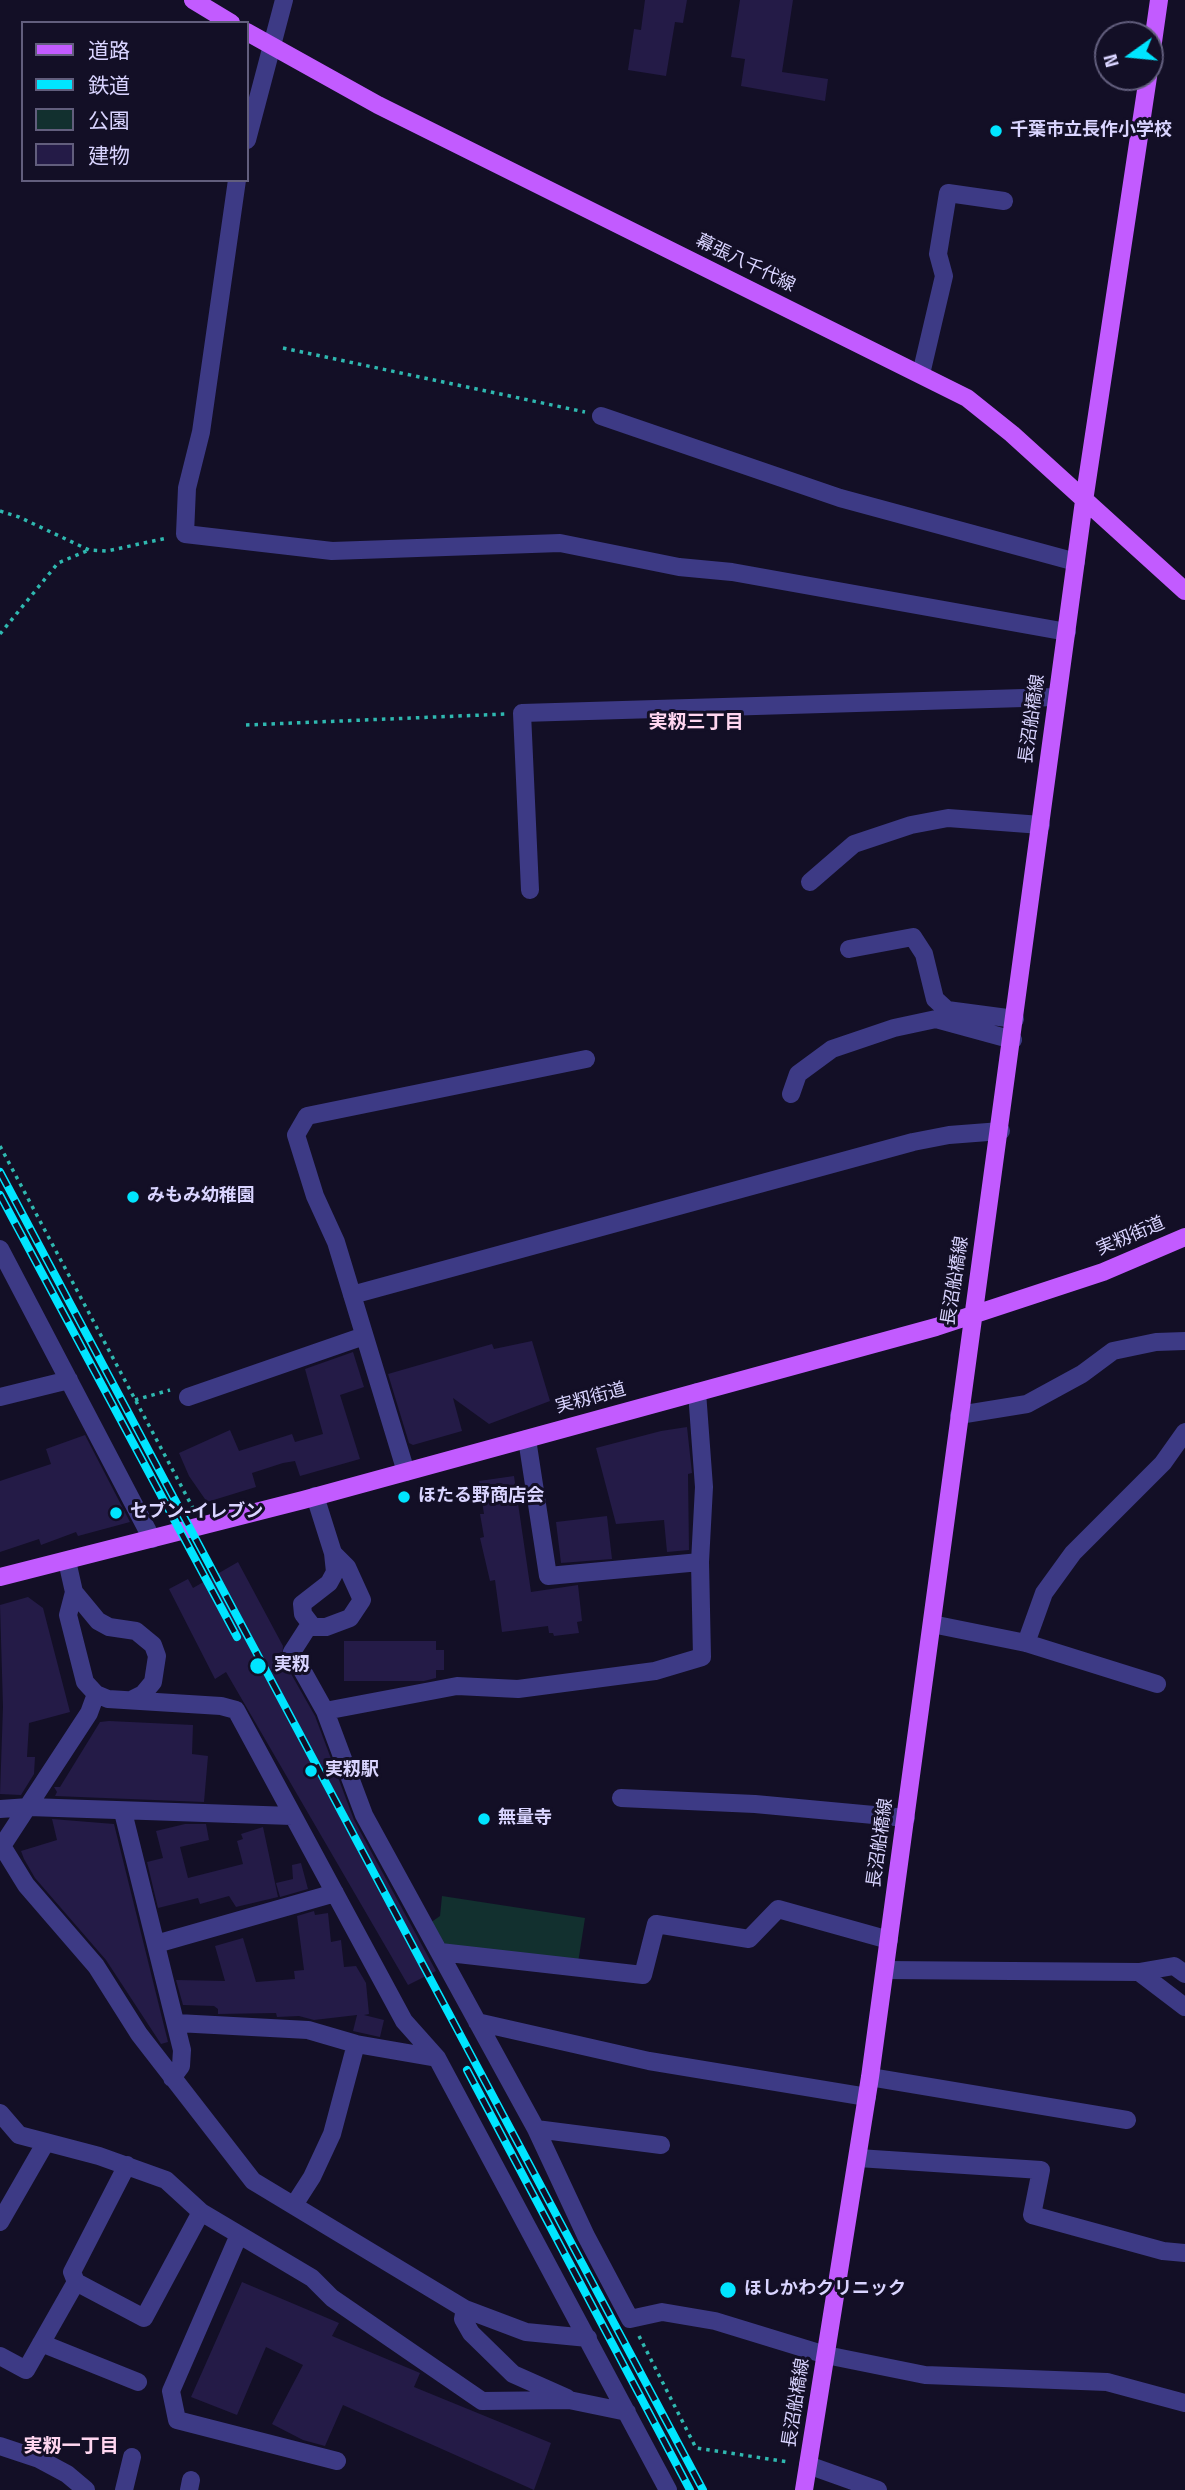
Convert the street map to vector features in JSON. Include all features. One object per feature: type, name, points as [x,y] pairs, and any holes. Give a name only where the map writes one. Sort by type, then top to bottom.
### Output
[{"type":"main road","points":[[193,0],[228,21]]},
{"type":"main road","points":[[1156,21],[1159,0]]},
{"type":"main road","name":"幕張八千代線","points":[[248,33],[378,105],[967,398],[1185,591]]},
{"type":"main road","name":"長沼船橋線","points":[[804,2490],[870,2077],[971,1317],[1001,1131],[1084,501],[1146,91]]},
{"type":"main road","name":"実籾街道","points":[[0,1577],[406,1472],[971,1317],[1103,1272],[1185,1237]]},
{"type":"street","points":[[248,136],[269,46],[284,0]]},
{"type":"street","points":[[237,182],[201,432],[187,488],[185,534],[332,551],[560,543],[679,567],[732,572],[1066,632]]},
{"type":"street","points":[[921,374],[944,276],[938,254],[948,193],[1004,201]]},
{"type":"street","points":[[601,416],[841,498],[1076,562]]},
{"type":"street","points":[[530,890],[522,713],[1057,697]]},
{"type":"street","points":[[810,882],[854,844],[911,825],[948,818],[1041,825]]},
{"type":"street","points":[[849,949],[912,937],[924,954],[935,999],[947,1010],[1015,1019]]},
{"type":"street","points":[[790,1094],[798,1074],[832,1049],[894,1028],[936,1019],[1013,1040]]},
{"type":"street","points":[[406,1472],[336,1242],[315,1196],[296,1135],[307,1116],[586,1059]]},
{"type":"street","points":[[352,1295],[913,1142],[949,1135],[1001,1131]]},
{"type":"street","points":[[0,1249],[152,1539]]},
{"type":"street","points":[[188,1397],[364,1336]]},
{"type":"street","points":[[959,1415],[1027,1404],[1082,1374],[1113,1351],[1156,1342],[1185,1340]]},
{"type":"street","points":[[0,1397],[69,1380]]},
{"type":"street","points":[[325,1711],[457,1686],[518,1689],[655,1671],[702,1657],[700,1562],[704,1487],[697,1392]]},
{"type":"street","points":[[1026,1643],[1044,1594],[1073,1553],[1163,1463],[1185,1432]]},
{"type":"street","points":[[527,1439],[548,1576],[700,1562]]},
{"type":"street","points":[[315,1496],[333,1553],[335,1572],[332,1579],[302,1604],[303,1614],[310,1624],[320,1628],[350,1618],[362,1600],[346,1567],[333,1553]]},
{"type":"street","points":[[67,1561],[74,1592],[98,1621],[109,1627],[136,1631],[153,1645],[157,1656],[153,1682],[143,1694],[131,1700]]},
{"type":"street","points":[[74,1592],[68,1615],[85,1682],[96,1694],[108,1699],[221,1706],[236,1710],[404,2021],[437,2058],[668,2490]]},
{"type":"street","points":[[310,1624],[292,1652],[325,1711],[364,1815],[536,2129],[586,2236],[631,2319],[662,2312],[715,2321],[826,2355],[925,2375],[1107,2382],[1185,2403]]},
{"type":"street","points":[[932,1624],[1026,1643],[1157,1684]]},
{"type":"street","points":[[96,1694],[89,1713],[1,1847],[26,1885],[96,1966],[172,2078],[253,2181],[405,2276],[465,2309],[526,2332],[588,2338]]},
{"type":"street","points":[[621,1798],[755,1804],[906,1818]]},
{"type":"street","points":[[0,1809],[29,1807],[292,1816]]},
{"type":"street","points":[[123,1812],[182,2050],[181,2066],[172,2078]]},
{"type":"street","points":[[156,1944],[335,1893]]},
{"type":"street","points":[[440,1952],[643,1975],[656,1924],[749,1939],[778,1909],[889,1940]]},
{"type":"street","points":[[885,1970],[1139,1972],[1174,1966],[1185,1974]]},
{"type":"street","points":[[1139,1972],[1185,2007]]},
{"type":"street","points":[[477,2022],[649,2061],[867,2097]]},
{"type":"street","points":[[177,2023],[308,2030],[356,2044],[437,2058]]},
{"type":"street","points":[[294,2205],[312,2177],[332,2134],[356,2044]]},
{"type":"street","points":[[870,2077],[1127,2120]]},
{"type":"street","points":[[0,2113],[19,2135],[127,2165],[166,2180],[201,2213],[312,2278],[332,2298],[482,2401],[569,2400],[626,2412]]},
{"type":"street","points":[[536,2129],[661,2144]]},
{"type":"street","points":[[0,2221],[46,2142]]},
{"type":"street","points":[[858,2158],[1041,2170],[1032,2215],[1163,2251],[1185,2253]]},
{"type":"street","points":[[127,2165],[72,2272],[76,2282],[144,2318],[201,2213]]},
{"type":"street","points":[[238,2237],[171,2391],[177,2420],[337,2461]]},
{"type":"street","points":[[0,2356],[26,2370],[76,2282]]},
{"type":"street","points":[[465,2309],[464,2319],[471,2333],[513,2374],[569,2400]]},
{"type":"street","points":[[41,2343],[138,2382]]},
{"type":"street","points":[[0,2446],[39,2459],[67,2474],[86,2490]]},
{"type":"street","points":[[124,2490],[132,2456]]},
{"type":"street","points":[[808,2465],[878,2490]]},
{"type":"path","points":[[283,348],[601,416]]},
{"type":"path","points":[[0,511],[89,550],[107,551],[185,534]]},
{"type":"path","points":[[0,634],[58,563],[89,550]]},
{"type":"path","points":[[246,725],[522,713]]},
{"type":"path","points":[[0,1146],[195,1512]]},
{"type":"path","points":[[135,1400],[186,1385],[188,1397]]},
{"type":"path","points":[[631,2319],[696,2448],[808,2465]]},
{"type":"green space","points":[[442,1896],[585,1918],[578,1963],[443,1947],[430,1923],[440,1916]]},
{"type":"building","points":[[645,0],[687,0],[683,23],[675,22],[666,76],[628,70],[634,29],[641,30]]},
{"type":"building","points":[[740,0],[793,0],[782,72],[828,79],[825,101],[741,86],[745,59],[731,57]]},
{"type":"building","points":[[532,1341],[550,1401],[489,1424],[453,1398],[462,1431],[413,1445],[409,1443],[388,1374],[492,1344],[494,1349]]},
{"type":"building","points":[[353,1352],[364,1387],[340,1395],[360,1459],[300,1476],[295,1461],[283,1463],[252,1473],[256,1487],[207,1502],[189,1476],[179,1453],[230,1430],[239,1451],[292,1434],[295,1442],[323,1434],[305,1369]]},
{"type":"building","points":[[687,1427],[692,1473],[688,1474],[689,1550],[667,1552],[664,1520],[616,1524],[596,1448]]},
{"type":"building","points":[[85,1435],[130,1522],[78,1536],[76,1532],[41,1545],[39,1539],[0,1552],[0,1481],[51,1464],[46,1449]]},
{"type":"building","points":[[514,1476],[531,1592],[578,1585],[582,1621],[577,1622],[579,1633],[554,1636],[549,1633],[548,1626],[502,1632],[495,1580],[490,1581],[480,1538],[484,1537],[480,1514],[484,1514],[479,1481]]},
{"type":"building","points":[[607,1516],[612,1559],[561,1563],[556,1522]]},
{"type":"building","name":"実籾駅","points":[[238,1562],[283,1646],[282,1658],[315,1716],[354,1820],[436,1971],[408,1985],[226,1672],[215,1679],[169,1589],[188,1579],[193,1588]]},
{"type":"building","points":[[28,1597],[43,1608],[70,1712],[29,1723],[27,1757],[35,1757],[34,1774],[21,1795],[0,1794],[3,1707],[0,1605]]},
{"type":"building","points":[[344,1641],[436,1641],[436,1650],[444,1650],[444,1670],[436,1670],[436,1678],[424,1681],[344,1681]]},
{"type":"building","points":[[100,1722],[193,1725],[192,1754],[208,1756],[204,1802],[55,1796],[57,1792],[54,1787],[60,1787]]},
{"type":"building","points":[[52,1819],[114,1824],[168,2042],[161,2044],[106,1960],[35,1878],[24,1859],[21,1851],[57,1840]]},
{"type":"building","points":[[185,1824],[206,1824],[209,1840],[180,1847],[188,1878],[243,1864],[237,1841],[243,1839],[241,1834],[263,1827],[278,1897],[236,1907],[229,1896],[200,1904],[198,1898],[158,1908],[147,1862],[163,1858],[156,1831]]},
{"type":"building","points":[[301,1863],[308,1889],[280,1897],[276,1883],[293,1879],[292,1865]]},
{"type":"building","points":[[314,1911],[315,1915],[328,1913],[331,1942],[341,1940],[344,1967],[356,1966],[366,1983],[369,2014],[364,2015],[384,2020],[380,2037],[353,2031],[357,2015],[314,2020],[299,2016],[277,2017],[276,2013],[218,2014],[218,2009],[214,2006],[183,2005],[176,1980],[225,1981],[215,1946],[243,1938],[256,1982],[295,1979],[294,1971],[304,1970],[297,1916]]},
{"type":"building","points":[[242,2282],[339,2323],[332,2336],[420,2373],[414,2387],[551,2443],[534,2490],[343,2405],[325,2446],[303,2440],[272,2424],[303,2365],[266,2347],[237,2415],[191,2397]]},
{"type":"railway","points":[[0,1172],[703,2490]]},
{"type":"railway","points":[[0,1195],[237,1637]]},
{"type":"railway","points":[[467,2070],[690,2490]]},
{"type":"place","name":"千葉市立長作小学校","points":[[996,131]]},
{"type":"place","name":"みもみ幼稚園","points":[[133,1197]]},
{"type":"place","name":"ほたる野商店会","points":[[404,1497]]},
{"type":"place","name":"セブン-イレブン","points":[[116,1513]]},
{"type":"place","name":"実籾","points":[[258,1666]]},
{"type":"place","name":"実籾駅","points":[[311,1771]]},
{"type":"place","name":"無量寺","points":[[484,1819]]},
{"type":"place","name":"ほしかわクリニック","points":[[728,2290]]},
{"type":"district","name":"実籾三丁目","points":[[696,723]]},
{"type":"district","name":"実籾一丁目","points":[[71,2447]]}]
